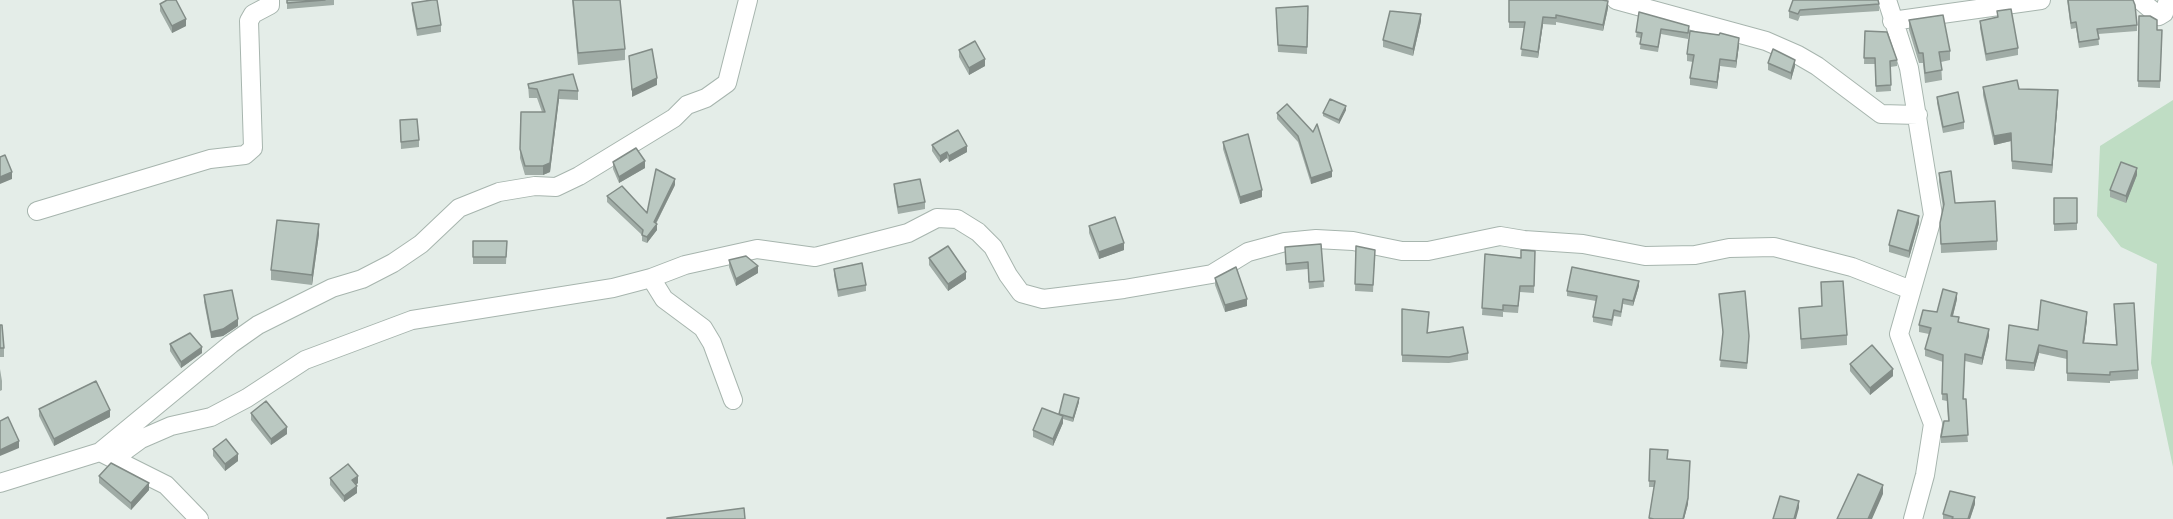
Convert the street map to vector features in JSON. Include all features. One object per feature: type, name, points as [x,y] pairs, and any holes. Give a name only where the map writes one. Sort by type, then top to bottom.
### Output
[{"type":"street","points":[[38,211],[210,159],[244,155],[253,148],[249,21],[253,14],[263,12],[270,5],[270,0]]},
{"type":"street","points":[[107,455],[231,344],[258,325],[332,288],[362,279],[393,263],[421,244],[459,208],[499,192],[535,186],[556,187],[579,176],[674,118],[687,105],[706,98],[727,83],[748,0]]},
{"type":"street","points":[[1616,0],[1766,41],[1817,66],[1881,114],[1918,115]]},
{"type":"street","points":[[1887,0],[1892,21],[1910,68],[1933,215],[1899,334],[1933,424],[1925,475],[1913,519]]},
{"type":"street","points":[[1892,21],[2041,0]]},
{"type":"street","points":[[2140,0],[2159,16],[2164,13],[2168,0]]},
{"type":"street","points":[[0,483],[107,455],[171,426],[211,417],[246,398],[305,360],[412,320],[613,288],[651,278],[685,265],[757,249],[815,257],[908,233],[937,218],[957,219],[978,232],[993,247],[1021,293],[1042,299],[1124,290],[1212,274],[1248,252],[1285,242],[1316,239],[1353,241],[1402,251],[1428,251],[1500,236],[1583,244],[1644,256],[1695,255],[1729,248],[1774,247],[1852,267],[1911,290]]},
{"type":"street","points":[[651,278],[664,299],[703,328],[712,343],[733,400]]},
{"type":"street","points":[[107,455],[166,485],[199,519]]},
{"type":"green space","points":[[2173,100],[2173,467],[2151,363],[2157,264],[2121,247],[2097,216],[2100,146]]},
{"type":"building","points":[[167,0],[176,0],[186,19],[172,26],[160,4]]},
{"type":"building","points":[[287,0],[325,0],[287,3]]},
{"type":"building","points":[[437,0],[441,25],[417,29],[412,3]]},
{"type":"building","points":[[573,0],[620,0],[625,49],[578,53]]},
{"type":"building","points":[[1509,0],[1608,1],[1603,25],[1556,15],[1556,18],[1543,17],[1538,52],[1521,49],[1525,22],[1509,22]]},
{"type":"building","points":[[1793,0],[1878,0],[1879,4],[1800,10],[1798,14],[1789,11]]},
{"type":"building","points":[[2068,0],[2133,0],[2137,25],[2097,29],[2099,39],[2079,42],[2076,22],[2071,23]]},
{"type":"building","points":[[1308,6],[1307,47],[1278,45],[1276,8]]},
{"type":"building","points":[[2011,9],[2018,48],[1986,54],[1980,21],[1998,17],[1997,11]]},
{"type":"building","points":[[1390,11],[1421,14],[1413,49],[1383,40]]},
{"type":"building","points":[[1639,12],[1689,26],[1688,33],[1661,29],[1658,47],[1640,44],[1642,33],[1636,32]]},
{"type":"building","points":[[1943,15],[1950,51],[1939,52],[1942,70],[1925,73],[1923,53],[1919,53],[1909,20]]},
{"type":"building","points":[[2139,16],[2150,16],[2157,20],[2157,30],[2162,30],[2160,81],[2138,81]]},
{"type":"building","points":[[1690,31],[1719,35],[1720,33],[1739,38],[1736,61],[1720,59],[1717,82],[1690,78],[1694,55],[1687,54]]},
{"type":"building","points":[[1865,31],[1887,32],[1897,60],[1890,61],[1891,85],[1876,86],[1875,58],[1864,58]]},
{"type":"building","points":[[975,41],[985,59],[969,68],[959,50]]},
{"type":"building","points":[[652,49],[657,78],[632,90],[629,56]]},
{"type":"building","points":[[1773,49],[1795,60],[1791,73],[1768,63]]},
{"type":"building","points":[[573,74],[578,91],[559,90],[550,163],[543,166],[525,166],[520,149],[521,112],[545,112],[537,89],[529,88],[528,84]]},
{"type":"building","points":[[2017,80],[2019,89],[2058,90],[2052,165],[2012,161],[2011,133],[1994,136],[1983,87]]},
{"type":"building","points":[[1958,92],[1964,122],[1943,127],[1937,97]]},
{"type":"building","points":[[1330,99],[1346,106],[1339,120],[1323,113]]},
{"type":"building","points":[[1287,104],[1313,132],[1317,124],[1332,171],[1311,178],[1298,136],[1277,113]]},
{"type":"building","points":[[417,119],[419,140],[401,142],[400,120]]},
{"type":"building","points":[[958,130],[967,146],[949,156],[947,152],[940,156],[932,145]]},
{"type":"building","points":[[1248,134],[1262,190],[1240,197],[1223,142]]},
{"type":"building","points":[[636,148],[645,161],[619,177],[613,162]]},
{"type":"building","points":[[5,155],[12,172],[0,177],[0,157]]},
{"type":"building","points":[[2121,162],[2137,168],[2126,196],[2110,190]]},
{"type":"building","points":[[656,169],[675,179],[654,222],[657,224],[647,237],[642,235],[643,230],[607,196],[622,186],[647,213]]},
{"type":"building","points":[[1951,171],[1955,203],[1995,201],[1997,241],[1941,244],[1940,223],[1944,204],[1939,173]]},
{"type":"building","points":[[920,179],[925,202],[898,207],[894,184]]},
{"type":"building","points":[[2054,198],[2077,198],[2077,223],[2054,224]]},
{"type":"building","points":[[1898,210],[1919,216],[1909,251],[1889,245]]},
{"type":"building","points":[[1115,217],[1124,243],[1099,252],[1089,226]]},
{"type":"building","points":[[277,220],[319,224],[312,275],[271,270]]},
{"type":"building","points":[[473,241],[507,241],[506,257],[473,257]]},
{"type":"building","points":[[1321,244],[1324,281],[1309,282],[1308,262],[1286,264],[1285,247]]},
{"type":"building","points":[[948,246],[966,272],[948,284],[929,258]]},
{"type":"building","points":[[1356,246],[1375,250],[1373,285],[1355,284]]},
{"type":"building","points":[[1521,250],[1535,251],[1534,286],[1520,286],[1518,306],[1503,305],[1503,310],[1482,308],[1485,254],[1521,258]]},
{"type":"building","points":[[746,256],[758,266],[736,279],[729,260]]},
{"type":"building","points":[[862,263],[866,285],[838,290],[834,269]]},
{"type":"building","points":[[1236,267],[1247,299],[1225,305],[1215,278]]},
{"type":"building","points":[[1572,267],[1639,281],[1633,301],[1623,299],[1621,312],[1614,310],[1612,320],[1593,317],[1597,296],[1567,291]]},
{"type":"building","points":[[1843,281],[1847,335],[1801,339],[1799,308],[1822,306],[1821,282]]},
{"type":"building","points":[[1943,289],[1957,293],[1951,316],[1959,317],[1958,322],[1989,329],[1982,358],[1965,354],[1963,399],[1966,399],[1968,435],[1941,437],[1944,421],[1949,421],[1947,394],[1942,394],[1943,355],[1925,349],[1931,328],[1919,325],[1923,310],[1937,312]]},
{"type":"building","points":[[232,290],[238,319],[223,329],[211,332],[204,295]]},
{"type":"building","points":[[1745,291],[1749,336],[1747,363],[1720,360],[1723,332],[1719,294]]},
{"type":"building","points":[[2041,300],[2087,312],[2083,343],[2117,345],[2114,304],[2134,303],[2138,370],[2110,372],[2110,375],[2067,373],[2067,351],[2039,345],[2034,363],[2006,360],[2009,325],[2038,330]]},
{"type":"building","points":[[1402,309],[1429,312],[1427,333],[1463,327],[1468,353],[1449,357],[1402,355]]},
{"type":"building","points":[[0,325],[2,325],[4,348],[0,348]]},
{"type":"building","points":[[190,333],[202,347],[181,362],[170,344]]},
{"type":"building","points":[[1872,345],[1893,369],[1870,388],[1850,364]]},
{"type":"building","points":[[96,381],[110,410],[54,439],[39,409]]},
{"type":"building","points":[[1064,394],[1079,398],[1073,418],[1059,414]]},
{"type":"building","points":[[266,401],[287,427],[271,439],[251,413]]},
{"type":"building","points":[[1042,408],[1063,416],[1053,439],[1033,430]]},
{"type":"building","points":[[8,417],[19,441],[0,450],[0,421]]},
{"type":"building","points":[[226,439],[238,454],[225,464],[213,449]]},
{"type":"building","points":[[1650,449],[1668,450],[1667,459],[1690,461],[1688,498],[1683,519],[1649,518],[1655,481],[1649,481]]},
{"type":"building","points":[[111,463],[149,483],[131,503],[99,476]]},
{"type":"building","points":[[348,464],[358,476],[352,480],[357,486],[344,496],[330,478]]},
{"type":"building","points":[[1858,474],[1883,485],[1868,519],[1837,519]]},
{"type":"building","points":[[1950,491],[1975,497],[1968,519],[1952,519],[1953,517],[1943,514]]},
{"type":"building","points":[[1780,496],[1799,501],[1794,519],[1773,519]]},
{"type":"building","points":[[744,508],[745,519],[667,519],[667,518]]}]
